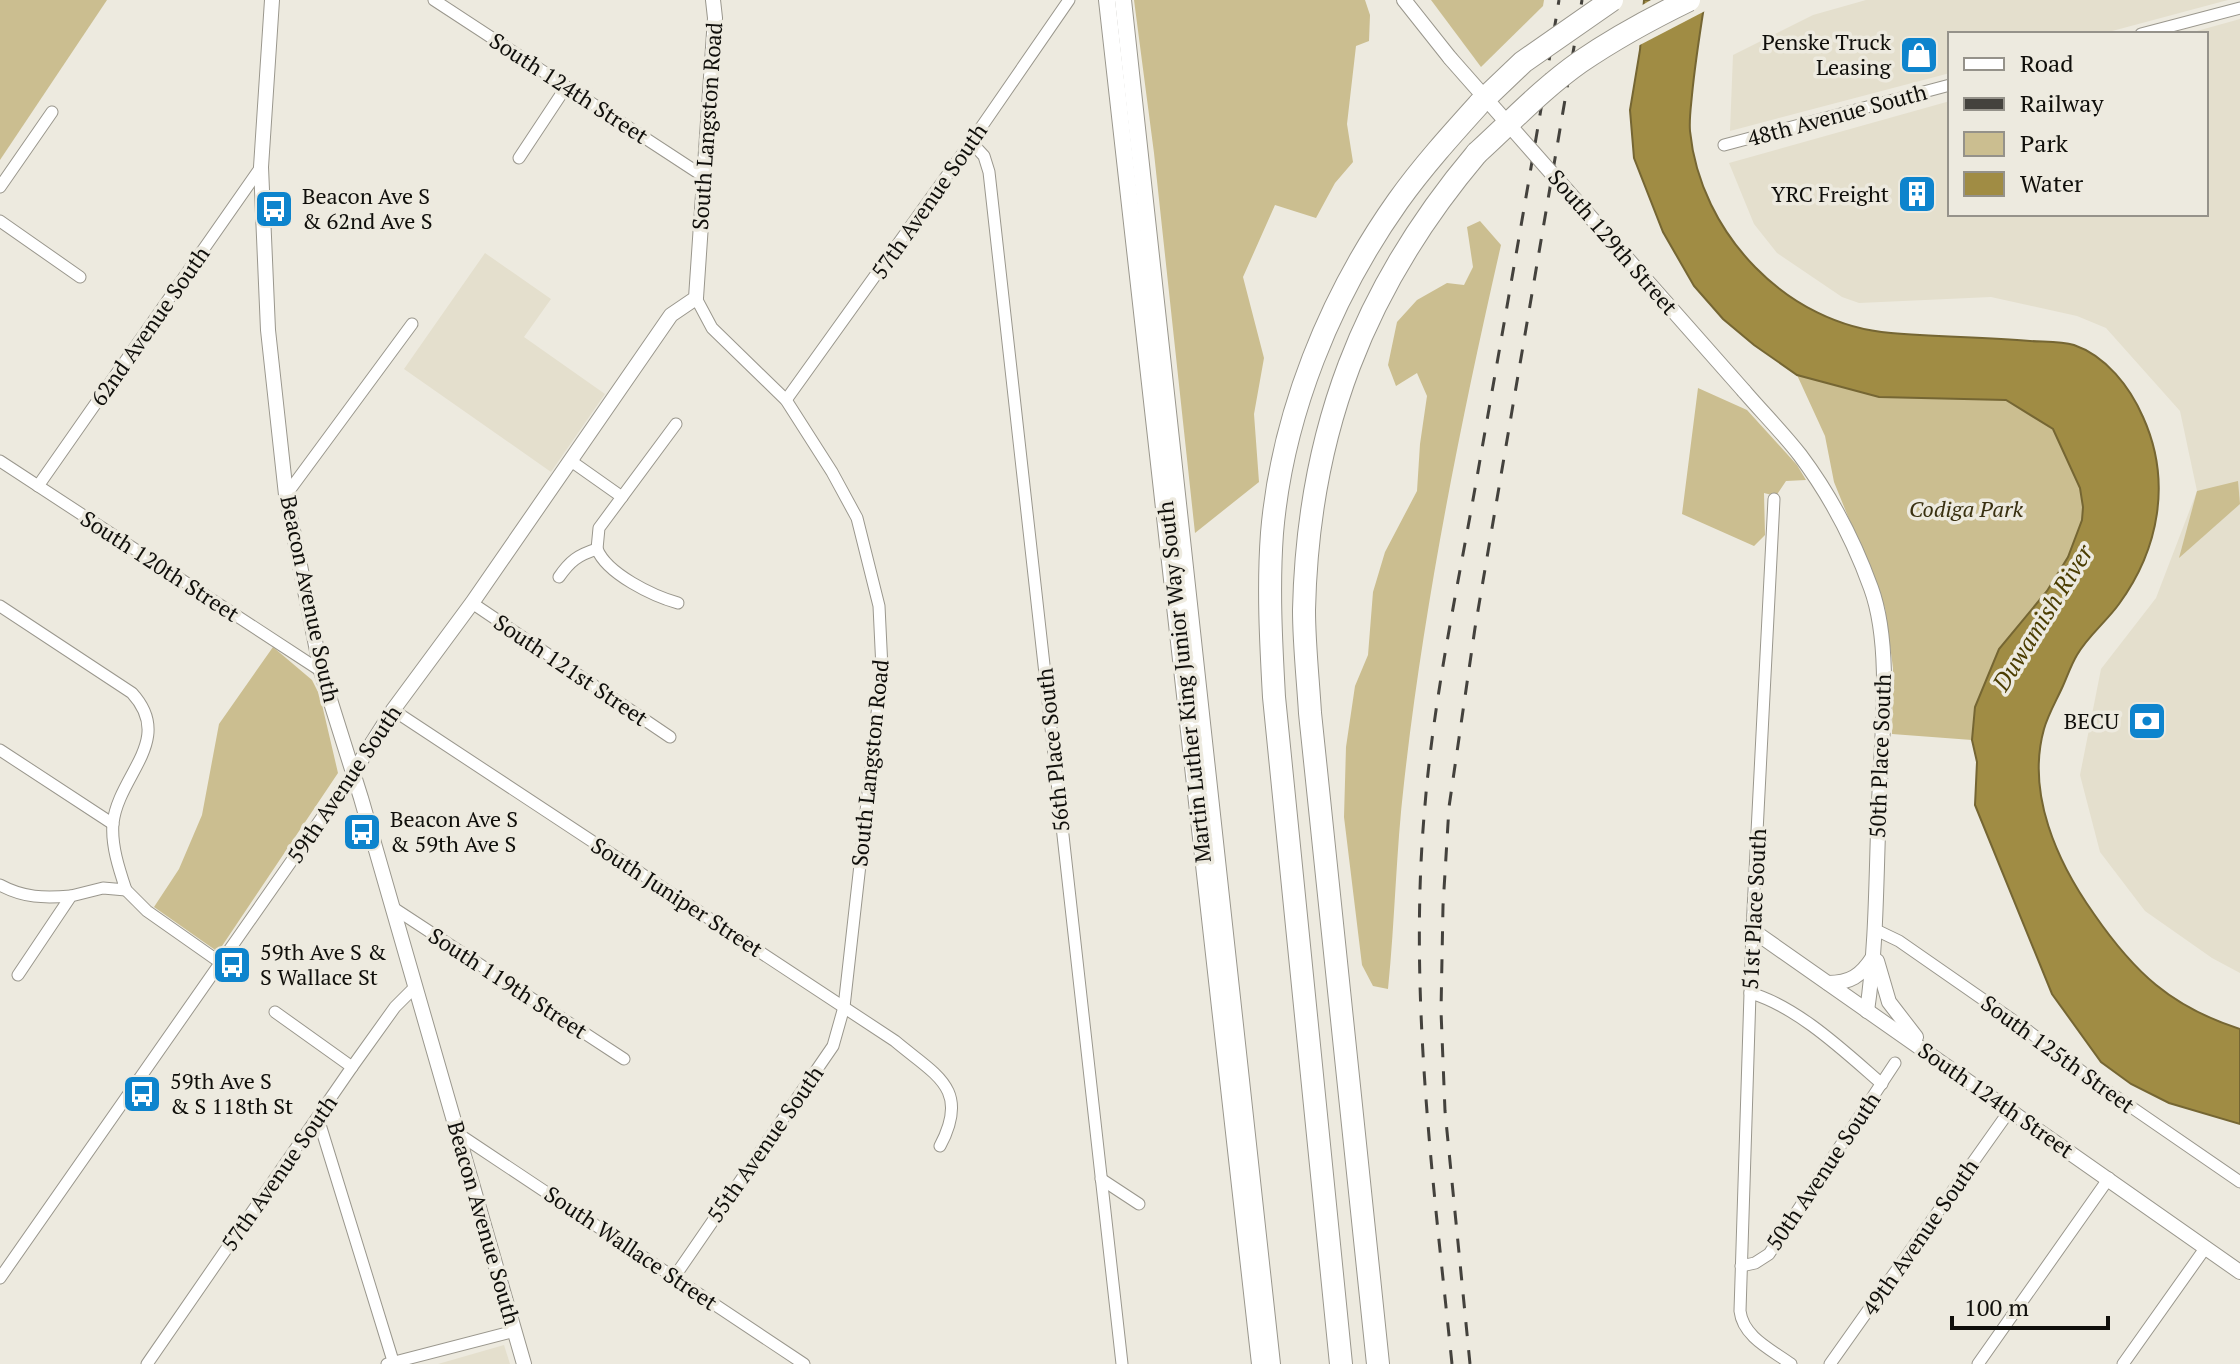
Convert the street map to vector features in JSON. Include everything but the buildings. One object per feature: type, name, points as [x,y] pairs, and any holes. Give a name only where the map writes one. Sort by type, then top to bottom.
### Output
[{"type":"highway","points":[[1341,1364],[1274,697],[1269,595],[1272,532],[1279,483],[1307,375],[1363,255],[1398,201],[1480,103],[1523,62],[1612,0]]},
{"type":"highway","points":[[1378,1364],[1310,713],[1304,613],[1314,488],[1333,412],[1351,358],[1384,285],[1447,190],[1477,153],[1578,63],[1645,22],[1689,0]]},
{"type":"main road","name":"Martin Luther King Junior Way South","points":[[1107,0],[1260,1364]]},
{"type":"main road","name":"Martin Luther King Junior Way South","points":[[1123,0],[1272,1364]]},
{"type":"street","name":"Beacon Avenue South","points":[[272,0],[261,167],[268,330],[286,495],[321,671],[416,986],[524,1364]]},
{"type":"street","name":"South 124th Street","points":[[434,0],[703,176]]},
{"type":"street","name":"South Langston Road","points":[[713,0],[715,18],[696,298],[712,328],[786,400],[832,472],[857,518],[879,606],[882,669],[844,1007]]},
{"type":"street","name":"57th Avenue South","points":[[786,400],[1069,0]]},
{"type":"street","name":"South 129th Street","points":[[1404,0],[1450,58],[1799,453],[1821,486]]},
{"type":"street","points":[[2149,32],[2240,8]]},
{"type":"street","name":"48th Avenue South","points":[[1724,145],[1948,86]]},
{"type":"street","points":[[519,158],[566,87]]},
{"type":"street","points":[[0,187],[52,112]]},
{"type":"street","name":"56th Place South","points":[[971,142],[979,148],[989,172],[1122,1364]]},
{"type":"street","name":"62nd Avenue South","points":[[38,486],[261,167]]},
{"type":"street","points":[[0,221],[80,277]]},
{"type":"street","name":"59th Avenue South","points":[[0,1278],[671,315],[696,298]]},
{"type":"street","points":[[286,495],[412,324]]},
{"type":"street","points":[[676,424],[599,528],[597,549],[606,564],[656,597],[678,603]]},
{"type":"street","name":"South 120th Street","points":[[0,461],[321,671]]},
{"type":"street","points":[[571,461],[622,497]]},
{"type":"street","name":"50th Place South","points":[[1821,486],[1849,534],[1873,591],[1881,636],[1883,687],[1874,929],[1867,1011]]},
{"type":"street","name":"51st Place South","points":[[1774,499],[1752,930],[1741,1319],[1753,1337],[1791,1364]]},
{"type":"street","points":[[559,577],[578,555],[597,549]]},
{"type":"street","name":"South 121st Street","points":[[472,603],[670,737]]},
{"type":"street","points":[[0,606],[132,693],[141,703],[148,725],[148,741],[121,792],[113,824],[118,865],[126,890],[147,911],[221,963]]},
{"type":"street","name":"South Juniper Street","points":[[393,710],[895,1041],[946,1085],[951,1095],[950,1126],[940,1146]]},
{"type":"street","points":[[0,750],[113,824]]},
{"type":"street","points":[[0,885],[21,895],[43,898],[71,896],[103,888],[126,890]]},
{"type":"street","points":[[18,975],[71,896]]},
{"type":"street","name":"South 119th Street","points":[[392,907],[624,1059]]},
{"type":"street","name":"South 125th Street","points":[[1874,929],[1899,941],[2240,1182]]},
{"type":"street","name":"South 124th Street","points":[[1752,930],[2240,1272]]},
{"type":"street","points":[[1827,983],[1853,979],[1866,968],[1873,951]]},
{"type":"street","points":[[1873,951],[1885,989],[1899,1017],[1946,1065]]},
{"type":"street","name":"57th Avenue South","points":[[147,1364],[352,1067],[395,1007],[416,986]]},
{"type":"street","points":[[1867,1011],[1885,989]]},
{"type":"street","points":[[1750,993],[1771,999],[1841,1049],[1882,1084]]},
{"type":"street","name":"55th Avenue South","points":[[675,1276],[833,1046],[844,1007]]},
{"type":"street","points":[[275,1012],[352,1067]]},
{"type":"street","name":"50th Avenue South","points":[[1741,1266],[1755,1263],[1769,1254],[1895,1063]]},
{"type":"street","name":"49th Avenue South","points":[[1830,1364],[2010,1110]]},
{"type":"street","points":[[318,1118],[390,1363],[515,1331]]},
{"type":"street","name":"South Wallace Street","points":[[457,1133],[804,1364]]},
{"type":"street","points":[[1978,1364],[2109,1178]]},
{"type":"street","points":[[1101,1179],[1139,1204]]},
{"type":"street","points":[[2123,1364],[2206,1247]]},
{"type":"shaded area","points":[[1866,0],[2228,0],[2108,32],[1948,32],[1948,74],[1730,131],[1733,55],[1813,15]]},
{"type":"shaded area","points":[[2240,19],[2240,973],[2212,958],[2145,911],[2100,852],[2080,775],[2101,669],[2156,598],[2197,491],[2180,411],[2106,328],[2077,316],[1991,297],[1859,303],[1842,297],[1777,253],[1754,224],[1729,163],[1948,102],[1948,216],[2208,216],[2208,32],[2193,32]]},
{"type":"shaded area","points":[[485,253],[551,299],[524,337],[605,394],[551,472],[404,369]]},
{"type":"shaded area","points":[[504,1345],[510,1364],[438,1364]]},
{"type":"green space","points":[[0,0],[107,0],[0,160]]},
{"type":"green space","points":[[1134,0],[1365,0],[1370,15],[1369,41],[1356,46],[1347,124],[1353,162],[1335,183],[1316,218],[1275,205],[1243,277],[1264,358],[1254,414],[1259,482],[1195,533],[1154,153]]},
{"type":"green space","points":[[1431,0],[1544,0],[1543,6],[1481,67]]},
{"type":"green space","points":[[1480,221],[1501,245],[1458,445],[1422,648],[1401,809],[1388,989],[1373,986],[1362,965],[1344,817],[1346,747],[1355,686],[1368,655],[1373,592],[1385,552],[1417,491],[1427,396],[1417,373],[1396,386],[1388,365],[1397,322],[1417,300],[1447,283],[1464,285],[1473,267],[1467,227]]},
{"type":"green space","name":"Codiga Park","points":[[1797,375],[1879,397],[2006,400],[2053,429],[2080,488],[2084,507],[2082,520],[2068,557],[2047,591],[1999,649],[1975,707],[1972,740],[1892,734],[1893,668],[1885,608],[1834,482],[1825,436]]},
{"type":"green space","points":[[1698,388],[1747,410],[1797,465],[1806,480],[1786,481],[1776,496],[1764,493],[1765,535],[1754,546],[1682,514]]},
{"type":"green space","points":[[2238,481],[2240,504],[2179,558],[2197,491]]},
{"type":"green space","points":[[273,647],[312,680],[320,696],[338,773],[218,952],[154,907],[179,869],[202,815],[219,724]]},
{"type":"water","name":"Duwamish River","points":[[1644,0],[1705,0],[1690,117],[1697,169],[1711,204],[1731,238],[1755,267],[1784,292],[1817,312],[1853,326],[1891,333],[2074,345],[2086,350],[2116,374],[2138,406],[2152,441],[2157,465],[2159,490],[2152,538],[2133,583],[2077,655],[2048,719],[2039,753],[2042,802],[2048,826],[2068,872],[2080,894],[2124,953],[2174,998],[2240,1029],[2240,1124],[2169,1103],[2131,1084],[2101,1062],[2052,994],[1975,805],[1977,762],[1972,740],[1975,707],[1999,649],[2047,591],[2068,557],[2082,520],[2080,488],[2053,429],[2006,400],[1879,397],[1797,375],[1723,319],[1694,286],[1663,232],[1634,158],[1630,110]]},
{"type":"pier","points":[[1651,0],[1709,0],[1707,10],[1636,47],[1639,7]]},
{"type":"railway","points":[[1452,1364],[1431,1155],[1421,1015],[1420,875],[1425,805],[1440,682],[1559,0]]},
{"type":"railway","points":[[1470,1364],[1445,1111],[1441,1011],[1449,807],[1475,628],[1582,0]]},
{"type":"place","name":"Penske Truck Leasing","points":[[1919,55]]},
{"type":"place","name":"YRC Freight","points":[[1917,194]]},
{"type":"place","name":"Beacon Ave S & 62nd Ave S","points":[[274,209]]},
{"type":"place","name":"BECU","points":[[2147,721]]},
{"type":"place","name":"Beacon Ave S & 59th Ave S","points":[[362,832]]},
{"type":"place","name":"59th Ave S & S Wallace St","points":[[232,965]]},
{"type":"place","name":"59th Ave S & S 118th St","points":[[142,1094]]}]
